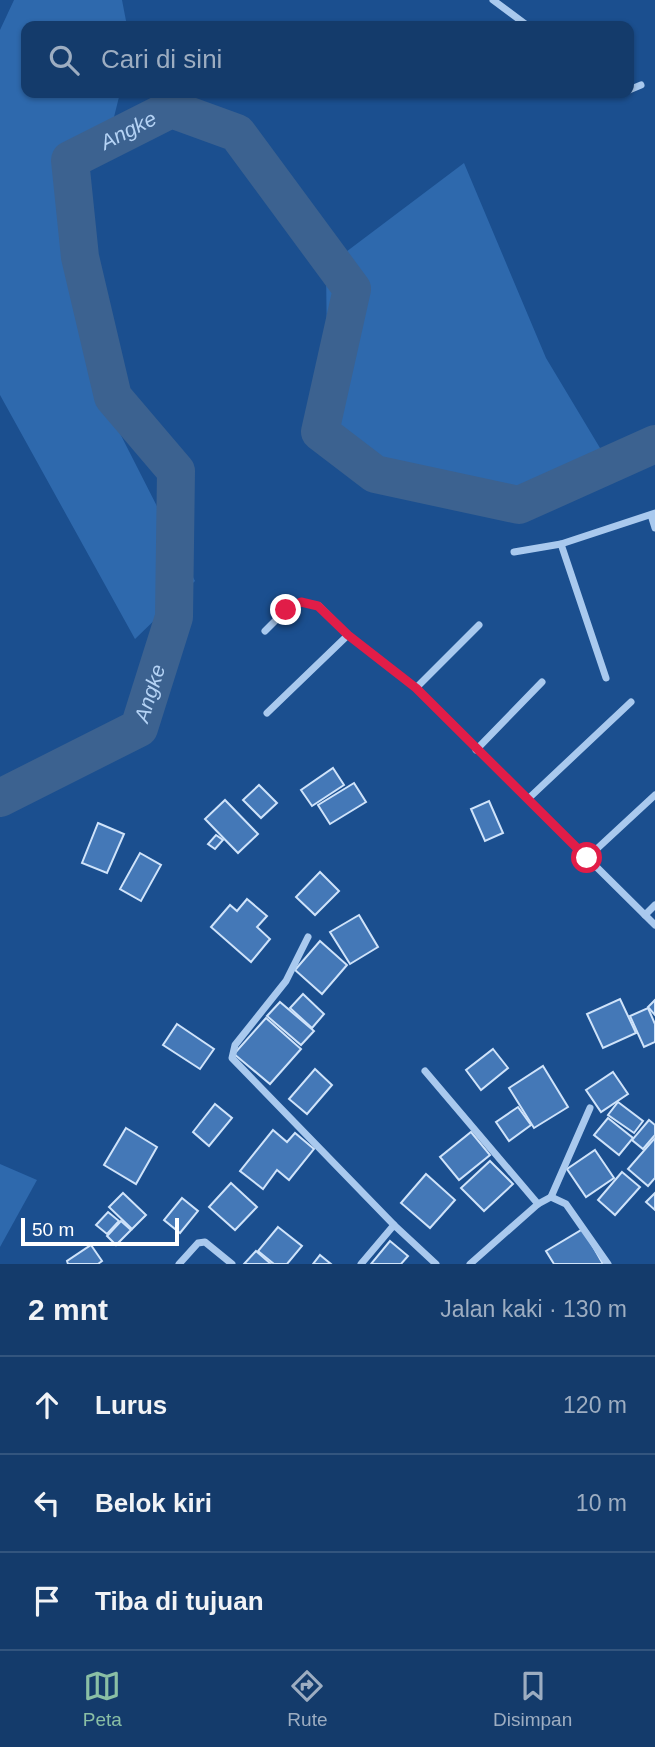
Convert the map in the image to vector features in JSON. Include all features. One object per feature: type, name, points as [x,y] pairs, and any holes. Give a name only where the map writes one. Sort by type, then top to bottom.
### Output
[{"type":"street","points":[[493,0],[521,21]]},
{"type":"street","points":[[634,88],[641,85]]},
{"type":"street","points":[[514,552],[561,544],[653,514],[655,527]]},
{"type":"street","points":[[561,544],[606,678]]},
{"type":"street","points":[[265,631],[286,610],[301,602],[318,606],[348,635],[416,688],[655,925]]},
{"type":"street","points":[[416,688],[479,625]]},
{"type":"street","points":[[267,713],[348,635]]},
{"type":"street","points":[[476,750],[542,682]]},
{"type":"street","points":[[528,799],[631,702]]},
{"type":"street","points":[[587,858],[655,795]]},
{"type":"street","points":[[645,915],[655,905]]},
{"type":"street","points":[[308,937],[286,981],[235,1045],[232,1058],[394,1225],[436,1264]]},
{"type":"street","points":[[425,1071],[538,1204]]},
{"type":"street","points":[[470,1264],[538,1204],[551,1197],[590,1108]]},
{"type":"street","points":[[551,1197],[566,1203],[608,1264]]},
{"type":"street","points":[[361,1264],[394,1225]]},
{"type":"street","points":[[179,1264],[198,1243],[205,1242],[232,1264]]},
{"type":"shaded area","points":[[14,0],[122,0],[126,21],[21,21],[21,98],[119,98],[109,137],[69,193],[104,402],[195,581],[135,639],[0,395],[0,30]]},
{"type":"shaded area","points":[[464,163],[546,358],[612,468],[501,497],[393,475],[328,438],[326,267]]},
{"type":"shaded area","points":[[0,1164],[37,1180],[0,1247]]},
{"type":"building","points":[[333,768],[344,785],[312,806],[301,790]]},
{"type":"building","points":[[354,783],[366,802],[330,824],[318,805]]},
{"type":"building","points":[[259,785],[277,803],[261,818],[243,800]]},
{"type":"building","points":[[225,800],[258,834],[238,853],[205,819]]},
{"type":"building","points":[[489,801],[503,833],[485,841],[471,809]]},
{"type":"building","points":[[98,823],[124,834],[107,873],[82,863]]},
{"type":"building","points":[[216,835],[223,840],[215,849],[208,844]]},
{"type":"building","points":[[140,853],[161,865],[141,901],[120,889]]},
{"type":"building","points":[[320,872],[339,891],[315,915],[296,897]]},
{"type":"building","points":[[247,899],[267,916],[257,927],[270,939],[251,962],[211,927],[230,905],[237,911]]},
{"type":"building","points":[[359,915],[378,947],[350,964],[330,932]]},
{"type":"building","points":[[320,941],[347,965],[322,994],[295,970]]},
{"type":"building","points":[[303,994],[324,1014],[312,1028],[290,1008]]},
{"type":"building","points":[[620,999],[636,1033],[603,1048],[587,1014]]},
{"type":"building","points":[[655,1000],[655,1015],[648,1007]]},
{"type":"building","points":[[280,1002],[314,1031],[301,1045],[267,1016]]},
{"type":"building","points":[[648,1008],[655,1024],[655,1042],[644,1047],[630,1016]]},
{"type":"building","points":[[266,1018],[301,1049],[270,1084],[234,1054]]},
{"type":"building","points":[[177,1024],[214,1049],[200,1069],[163,1045]]},
{"type":"building","points":[[493,1049],[508,1068],[481,1090],[466,1070]]},
{"type":"building","points":[[543,1066],[568,1107],[534,1128],[509,1088]]},
{"type":"building","points":[[315,1069],[332,1085],[307,1114],[289,1099]]},
{"type":"building","points":[[613,1072],[628,1094],[601,1112],[586,1090]]},
{"type":"building","points":[[618,1102],[643,1121],[634,1133],[608,1115]]},
{"type":"building","points":[[215,1104],[232,1118],[209,1146],[193,1132]]},
{"type":"building","points":[[518,1107],[531,1125],[509,1141],[496,1122]]},
{"type":"building","points":[[608,1118],[633,1138],[619,1155],[594,1135]]},
{"type":"building","points":[[649,1120],[655,1125],[655,1135],[643,1149],[632,1140]]},
{"type":"building","points":[[126,1128],[157,1147],[136,1184],[104,1165]]},
{"type":"building","points":[[273,1130],[287,1142],[295,1133],[314,1149],[289,1180],[277,1170],[263,1189],[240,1171]]},
{"type":"building","points":[[471,1132],[490,1155],[459,1180],[440,1157]]},
{"type":"building","points":[[655,1138],[655,1178],[648,1186],[628,1169]]},
{"type":"building","points":[[595,1150],[614,1178],[586,1197],[567,1169]]},
{"type":"building","points":[[490,1161],[513,1184],[484,1211],[461,1188]]},
{"type":"building","points":[[622,1172],[640,1187],[615,1215],[598,1200]]},
{"type":"building","points":[[426,1174],[455,1200],[430,1228],[401,1203]]},
{"type":"building","points":[[231,1183],[257,1207],[235,1230],[209,1207]]},
{"type":"building","points":[[123,1193],[146,1215],[132,1229],[109,1207]]},
{"type":"building","points":[[655,1193],[655,1210],[646,1202]]},
{"type":"building","points":[[182,1198],[198,1211],[180,1233],[164,1220]]},
{"type":"building","points":[[108,1212],[119,1221],[107,1234],[96,1225]]},
{"type":"building","points":[[121,1221],[131,1230],[116,1245],[107,1236]]},
{"type":"building","points":[[278,1227],[302,1246],[287,1264],[274,1264],[258,1251]]},
{"type":"building","points":[[583,1229],[603,1264],[554,1264],[546,1251]]},
{"type":"building","points":[[390,1241],[408,1256],[401,1264],[371,1264]]},
{"type":"building","points":[[91,1245],[102,1261],[98,1264],[68,1264],[67,1261]]},
{"type":"building","points":[[256,1251],[271,1264],[244,1264]]},
{"type":"building","points":[[320,1255],[331,1264],[313,1264]]},
{"type":"waterway","name":"Angke","points":[[0,798],[139,728],[174,617],[176,471],[113,397],[80,257],[70,160],[171,109],[237,133],[352,289],[320,432],[375,474],[519,505],[655,444]]},
{"type":"route","points":[[286,610],[301,602],[318,606],[348,635],[416,688],[587,858]]}]
